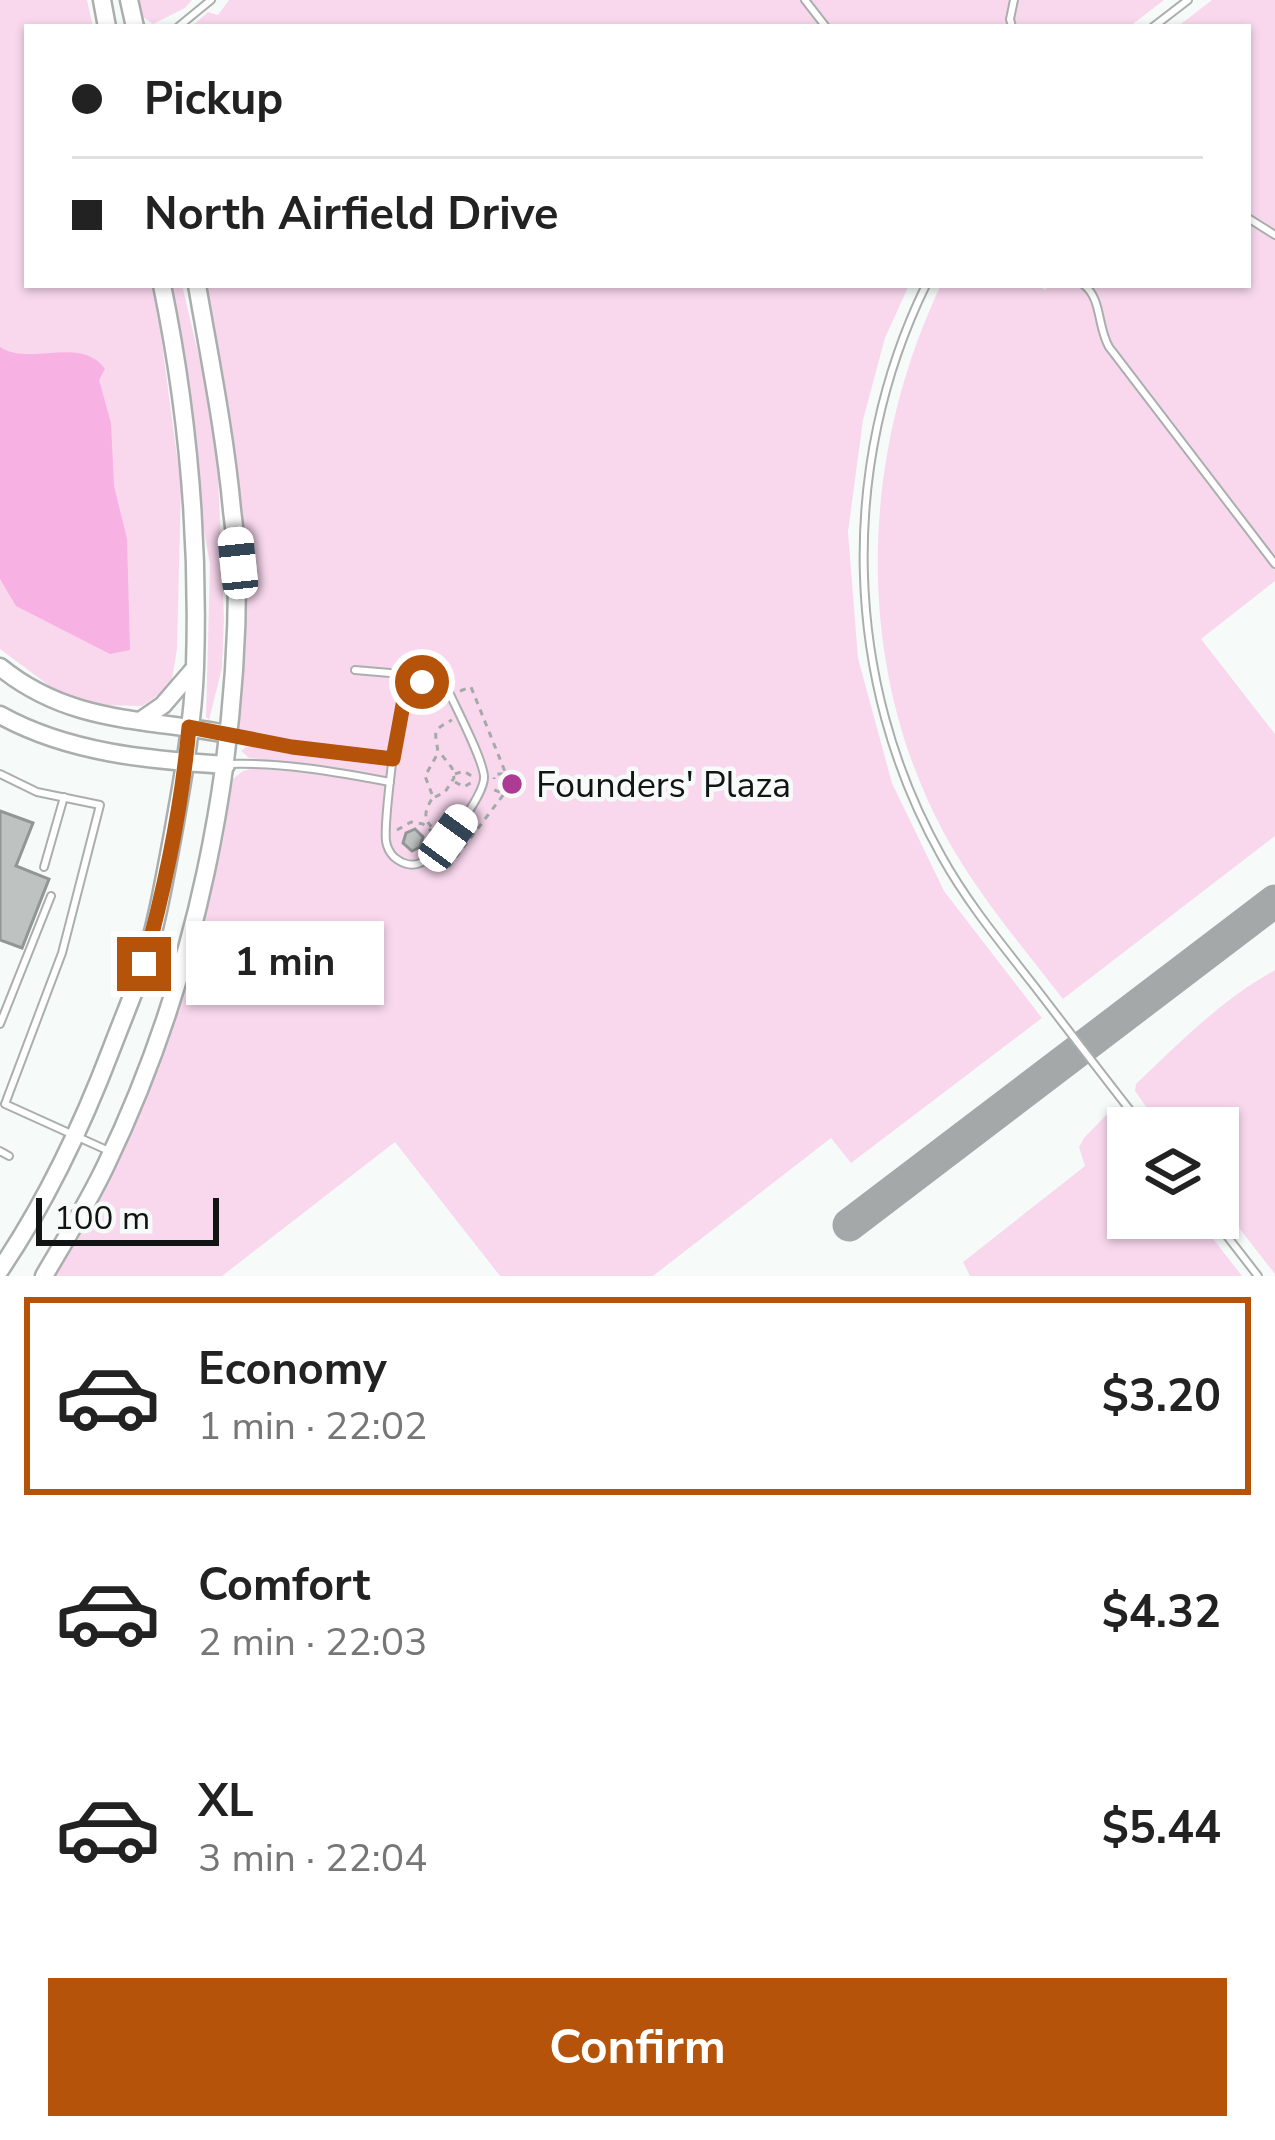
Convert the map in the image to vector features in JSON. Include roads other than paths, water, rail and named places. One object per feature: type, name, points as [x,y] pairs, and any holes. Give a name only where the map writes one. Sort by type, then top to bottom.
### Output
[{"type":"main road","points":[[0,1270],[93,1095],[144,964],[160,905],[186,762],[195,669],[188,436],[163,288]]},
{"type":"main road","points":[[44,1276],[112,1152],[164,1024],[199,902],[226,765],[238,563],[223,425],[198,288]]},
{"type":"main road","points":[[0,667],[22,686],[94,714],[227,734]]},
{"type":"main road","points":[[140,722],[163,705],[195,669]]},
{"type":"main road","points":[[0,715],[44,736],[98,749],[226,765]]},
{"type":"lane","points":[[182,24],[211,0]]},
{"type":"lane","points":[[1157,24],[1188,0]]},
{"type":"lane","points":[[925,288],[896,355],[867,483],[863,572],[879,696],[912,796],[956,881],[1128,1107]]},
{"type":"lane","points":[[1088,288],[1108,347],[1275,564]]},
{"type":"lane","points":[[355,670],[390,673],[416,684]]},
{"type":"lane","points":[[429,681],[448,690],[484,782],[448,838],[420,863],[405,864],[388,850],[385,837],[403,700],[416,684],[429,681]]},
{"type":"lane","points":[[227,734],[393,759]]},
{"type":"lane","points":[[288,768],[292,747]]},
{"type":"lane","points":[[339,772],[343,753]]},
{"type":"lane","points":[[226,765],[339,772],[390,782]]},
{"type":"lane","points":[[0,774],[37,792],[100,805],[62,953],[2,1103],[112,1152]]},
{"type":"lane","points":[[44,867],[64,797]]},
{"type":"lane","points":[[0,1024],[51,896]]},
{"type":"lane","points":[[0,1151],[9,1156]]},
{"type":"lane","points":[[1230,1239],[1258,1276]]},
{"type":"place","name":"Founders' Plaza","points":[[512,784]]}]
